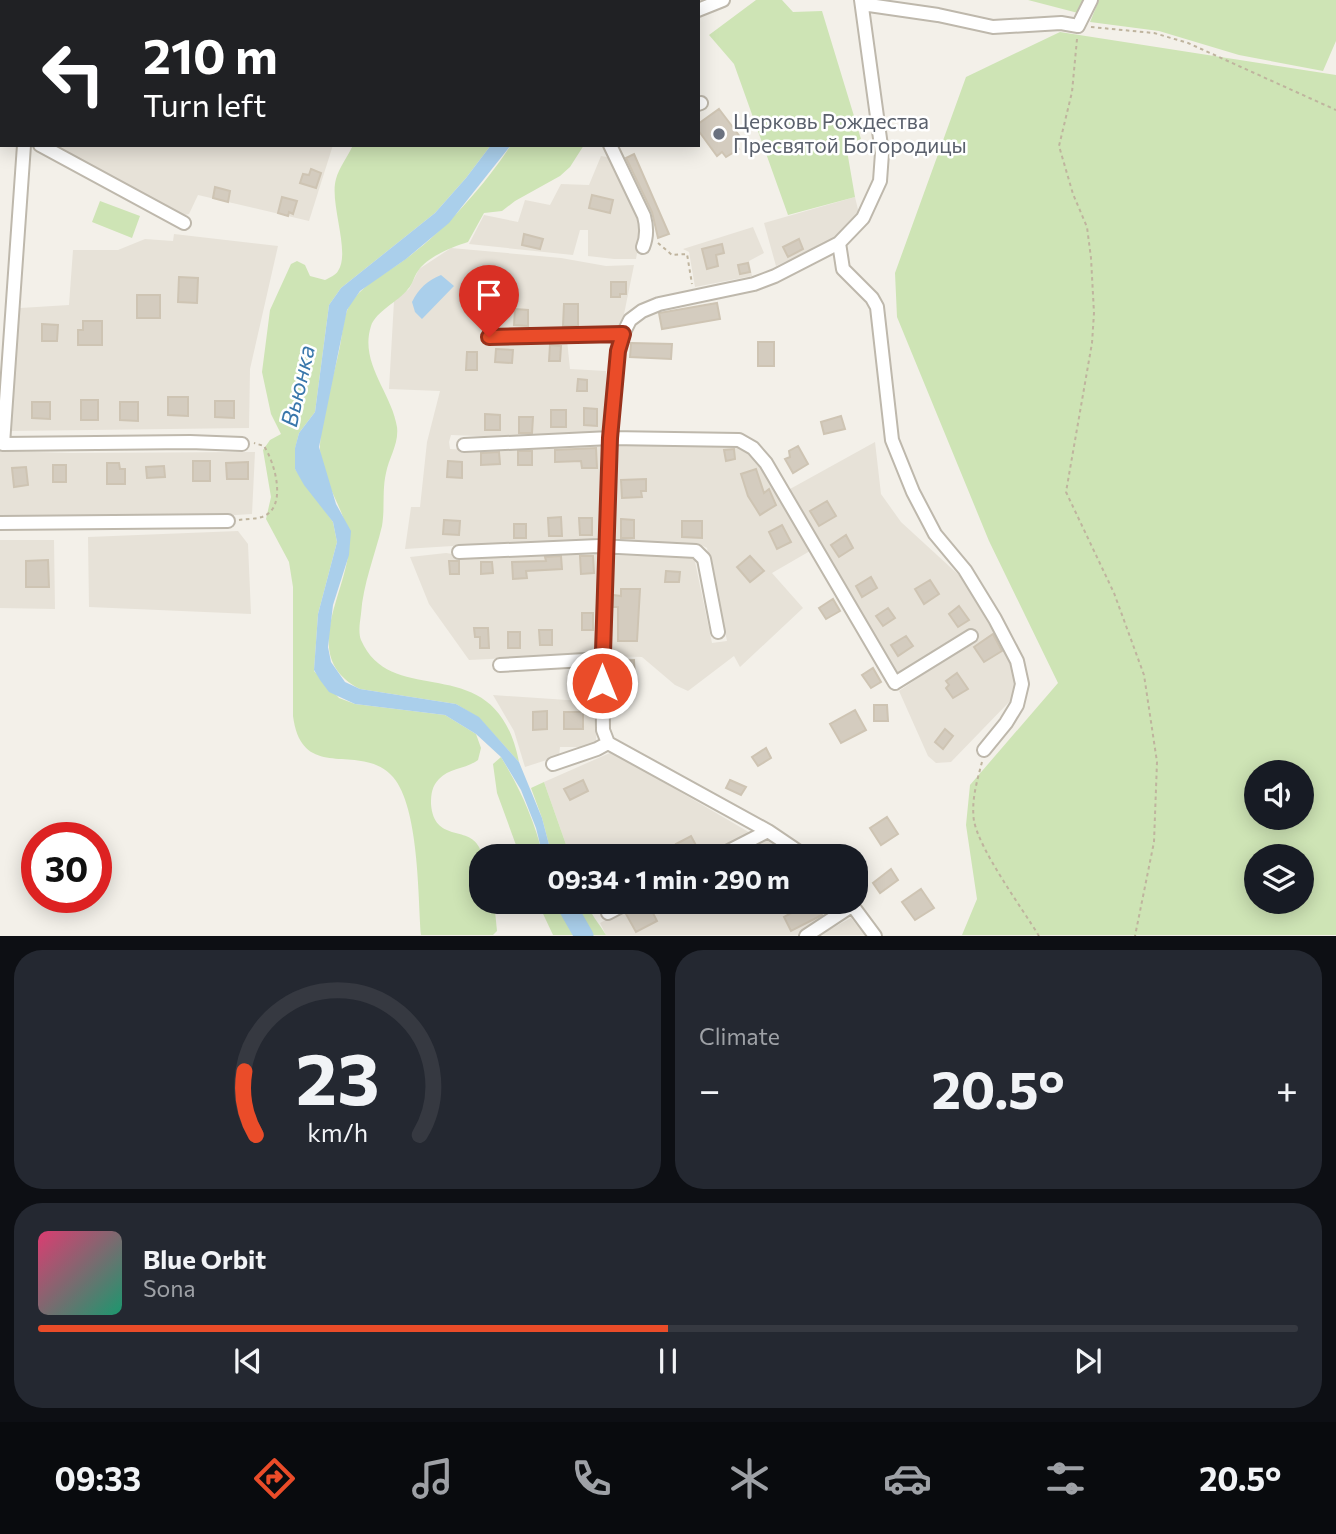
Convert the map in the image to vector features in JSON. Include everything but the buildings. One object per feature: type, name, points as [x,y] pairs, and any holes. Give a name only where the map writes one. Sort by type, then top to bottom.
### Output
[{"type":"street","points":[[700,9],[723,0]]},
{"type":"street","points":[[787,844],[608,743],[603,730],[602,659],[610,438],[618,351],[623,334],[630,320],[659,304],[754,284],[775,276],[839,243],[863,218],[880,181],[882,153],[861,2],[993,27],[1061,23],[1078,26],[1091,0]]},
{"type":"street","points":[[23,147],[2,444],[242,444]]},
{"type":"street","points":[[44,147],[184,222]]},
{"type":"street","points":[[611,147],[644,216],[644,243]]},
{"type":"street","points":[[839,243],[843,269],[872,298],[877,307],[892,440],[913,492],[935,534],[971,580],[995,619],[1017,662],[1022,684],[1017,705],[984,750]]},
{"type":"street","points":[[489,337],[623,334]]},
{"type":"street","points":[[464,445],[610,438],[739,440],[753,448],[766,463],[895,683],[971,636]]},
{"type":"street","points":[[0,523],[228,521]]},
{"type":"street","points":[[459,552],[598,547],[696,551],[704,559],[718,632]]},
{"type":"street","points":[[500,666],[602,659]]},
{"type":"street","points":[[554,764],[597,750],[608,743]]},
{"type":"street","points":[[743,844],[768,831]]},
{"type":"street","points":[[806,936],[836,914]]},
{"type":"street","points":[[859,914],[875,936]]},
{"type":"path","points":[[1135,936],[1154,842],[1157,762],[1148,700],[1144,675],[1114,593],[1066,492],[1092,343],[1094,313],[1087,227],[1073,194],[1059,146],[1072,92],[1078,26],[1154,33],[1188,43],[1336,110]]},
{"type":"path","points":[[644,243],[658,243],[672,255],[687,254],[695,296]]},
{"type":"path","points":[[228,521],[263,517],[274,508],[276,500],[276,474],[264,446],[255,443],[242,444]]},
{"type":"path","points":[[984,750],[974,799],[974,822],[982,844],[1039,936]]},
{"type":"shaded area","points":[[56,147],[332,147],[309,221],[198,195],[189,214],[185,215]]},
{"type":"shaded area","points":[[601,156],[612,158],[642,224],[636,259],[588,256],[588,230],[580,230],[573,255],[469,244],[484,215],[518,222],[525,200],[550,205],[561,184],[589,185]]},
{"type":"shaded area","points":[[855,197],[860,218],[833,240],[776,266],[764,223]]},
{"type":"shaded area","points":[[753,227],[764,253],[749,261],[752,276],[695,287],[689,252],[683,249]]},
{"type":"shaded area","points":[[174,234],[278,246],[250,369],[249,428],[11,431],[13,374],[20,308],[69,305],[73,250],[118,250],[145,239],[173,241]]},
{"type":"shaded area","points":[[451,248],[561,258],[606,266],[634,265],[621,329],[487,330],[485,341],[567,340],[570,369],[606,371],[607,434],[527,438],[451,435],[449,442],[450,449],[470,450],[605,442],[601,540],[568,544],[405,549],[411,507],[420,507],[427,442],[440,391],[389,389],[394,301],[409,289],[419,269]]},
{"type":"shaded area","points":[[875,442],[881,494],[901,522],[961,577],[1004,650],[1016,676],[1012,699],[951,762],[936,763],[928,756],[899,691],[975,639],[899,676],[790,489]]},
{"type":"shaded area","points":[[616,445],[738,446],[756,457],[810,551],[772,573],[803,608],[740,667],[734,656],[688,691],[675,685],[642,657],[608,656],[611,555],[694,557],[712,643],[727,641],[707,548],[701,545],[612,544]]},
{"type":"shaded area","points":[[0,451],[255,452],[252,514],[204,517],[0,516]]},
{"type":"shaded area","points":[[238,531],[248,544],[251,614],[89,607],[88,537]]},
{"type":"shaded area","points":[[0,540],[54,540],[55,609],[0,608]]},
{"type":"shaded area","points":[[603,550],[598,654],[469,660],[429,604],[410,557],[446,553],[466,556]]},
{"type":"shaded area","points":[[493,695],[597,702],[596,747],[560,747],[559,756],[525,767],[514,731]]},
{"type":"shaded area","points":[[612,752],[752,834],[732,844],[566,844],[544,782]]},
{"type":"shaded area","points":[[766,836],[777,844],[751,844]]},
{"type":"shaded area","points":[[617,914],[832,914],[798,935],[606,935],[600,923]]},
{"type":"shaded area","points":[[851,918],[865,935],[819,935]]},
{"type":"green space","points":[[756,0],[782,0],[793,12],[822,11],[861,139],[846,145],[855,197],[788,215],[734,64],[709,35]]},
{"type":"green space","points":[[1028,0],[1084,0],[1078,13]]},
{"type":"green space","points":[[1099,0],[1336,0],[1336,41],[1323,71],[1239,55],[1159,31],[1090,22]]},
{"type":"green space","points":[[1060,32],[1336,75],[1336,935],[962,935],[977,899],[966,825],[970,785],[1058,683],[989,541],[897,317],[895,273],[966,77]]},
{"type":"green space","points":[[352,147],[489,147],[435,213],[341,288],[329,305],[315,412],[299,433],[295,449],[295,469],[333,522],[337,542],[318,614],[314,671],[339,698],[355,704],[445,715],[476,734],[481,748],[478,760],[439,779],[432,790],[431,804],[438,824],[467,836],[477,844],[469,844],[469,914],[495,914],[497,931],[493,935],[421,935],[416,852],[402,791],[393,777],[380,767],[365,762],[320,756],[308,749],[299,737],[293,716],[293,587],[289,562],[266,519],[271,497],[263,450],[270,440],[281,434],[271,414],[262,372],[270,310],[291,264],[297,261],[305,265],[310,276],[325,280],[338,271],[342,252],[335,201],[336,179]]},
{"type":"green space","points":[[510,147],[583,147],[570,167],[560,176],[502,211],[484,213],[468,242],[427,261],[408,289],[377,316],[371,326],[369,353],[394,414],[397,433],[386,473],[382,526],[364,592],[359,630],[361,640],[376,661],[396,673],[467,691],[489,703],[507,726],[519,762],[479,718],[456,704],[360,689],[343,677],[333,662],[329,646],[333,610],[344,574],[349,541],[342,514],[325,473],[320,445],[325,407],[345,316],[350,305],[365,287],[421,247],[450,220],[489,176]]},
{"type":"green space","points":[[100,201],[140,216],[132,238],[92,222]]},
{"type":"green space","points":[[501,757],[526,805],[539,844],[516,844],[497,793],[493,764]]},
{"type":"green space","points":[[544,782],[566,844],[549,844],[531,788]]},
{"type":"green space","points":[[543,914],[566,914],[578,935],[553,935]]},
{"type":"green space","points":[[577,914],[592,914],[606,935],[590,935]]},
{"type":"water","points":[[489,147],[509,147],[449,223],[406,259],[360,291],[347,310],[319,447],[336,504],[351,531],[349,555],[333,605],[328,647],[331,662],[345,682],[360,689],[456,704],[479,717],[519,762],[542,818],[549,844],[540,844],[521,790],[501,757],[476,734],[445,715],[355,704],[329,692],[314,670],[318,614],[337,542],[333,522],[295,469],[295,448],[299,433],[315,412],[329,305],[341,288],[435,213]]},
{"type":"water","points":[[441,275],[454,286],[422,319],[415,312],[412,302],[424,286]]},
{"type":"waterway","name":"Вьюнка","points":[[571,914],[584,936]]},
{"type":"place","name":"Церковь Рождества Пресвятой Богородицы","points":[[719,134]]},
{"type":"route","points":[[489,337],[623,334],[618,351],[610,438],[602,683]]}]
